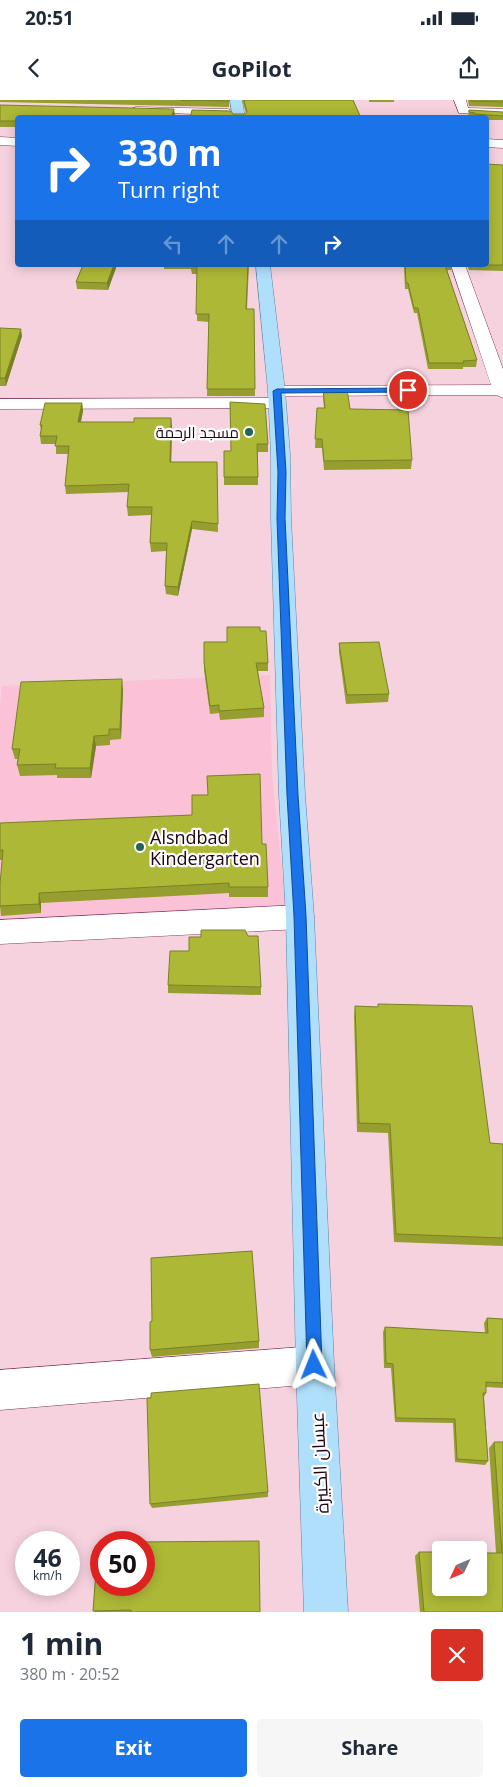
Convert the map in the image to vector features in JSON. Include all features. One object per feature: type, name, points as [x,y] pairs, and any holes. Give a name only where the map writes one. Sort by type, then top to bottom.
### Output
[{"type":"main road","points":[[236,100],[239,115]]},
{"type":"main road","name":"عبسان الكبيرة","points":[[263,267],[282,472],[281,518],[292,795],[300,916],[314,1365],[326,1612]]},
{"type":"street","points":[[460,100],[462,111],[503,112]]},
{"type":"street","points":[[129,110],[239,115]]},
{"type":"street","points":[[0,141],[15,142]]},
{"type":"street","points":[[489,143],[503,144]]},
{"type":"street","points":[[0,404],[503,391],[459,267]]},
{"type":"street","points":[[0,932],[300,916]]},
{"type":"street","points":[[0,1390],[314,1365]]},
{"type":"shaded area","points":[[270,675],[272,774],[286,908],[0,928],[0,705],[2,686]]},
{"type":"building","points":[[181,100],[229,100],[229,101]]},
{"type":"building","points":[[244,100],[353,100],[360,115],[191,115],[192,110],[231,111],[233,114],[245,114],[247,112]]},
{"type":"building","points":[[503,100],[503,102],[470,101]]},
{"type":"building","points":[[0,105],[174,109],[172,115],[15,115],[15,121],[0,121]]},
{"type":"building","points":[[469,110],[503,112],[503,116],[475,114],[469,112]]},
{"type":"building","points":[[489,164],[503,165],[503,265],[489,265]]},
{"type":"building","points":[[82,267],[113,267],[107,283],[76,282]]},
{"type":"building","points":[[197,267],[248,267],[246,309],[254,309],[255,389],[207,389],[209,314],[196,314]]},
{"type":"building","points":[[405,267],[446,267],[477,360],[463,361],[464,363],[429,363],[418,308],[414,308],[408,283],[406,283]]},
{"type":"building","points":[[0,328],[21,329],[5,378],[0,378]]},
{"type":"building","points":[[323,389],[347,389],[350,409],[408,410],[412,460],[324,461],[322,439],[315,439],[317,408],[325,408]]},
{"type":"building","points":[[230,402],[265,404],[268,444],[257,444],[258,477],[224,477],[224,451],[231,451]]},
{"type":"building","points":[[45,403],[82,403],[78,422],[134,422],[134,418],[171,418],[170,462],[217,462],[218,524],[192,521],[178,587],[165,586],[167,543],[150,543],[152,507],[127,507],[129,484],[65,486],[69,446],[55,446],[57,436],[40,436],[42,425],[40,425]]},
{"type":"building","points":[[227,627],[260,627],[260,631],[266,631],[268,663],[256,663],[264,708],[219,711],[219,705],[210,706],[204,662],[204,642],[227,642]]},
{"type":"building","points":[[379,642],[389,694],[347,695],[339,643]]},
{"type":"building","points":[[122,679],[120,729],[109,729],[109,735],[94,736],[90,768],[55,768],[56,764],[17,765],[20,749],[12,749],[21,682]]},
{"type":"building","points":[[260,774],[262,844],[266,844],[268,887],[229,887],[229,883],[39,893],[39,904],[0,906],[3,850],[0,850],[0,823],[192,815],[192,795],[208,795],[207,776]]},
{"type":"building","points":[[201,930],[245,930],[248,936],[258,936],[261,987],[168,985],[170,951],[189,951],[189,937],[201,937]]},
{"type":"building","points":[[378,1004],[472,1006],[490,1143],[503,1144],[503,1238],[396,1234],[390,1124],[359,1123],[355,1006],[378,1007]]},
{"type":"building","points":[[252,1251],[259,1341],[150,1350],[150,1322],[152,1321],[151,1258]]},
{"type":"building","points":[[487,1318],[503,1319],[503,1383],[486,1382],[486,1393],[483,1393],[488,1461],[457,1459],[455,1419],[396,1418],[393,1364],[386,1363],[385,1327],[488,1333]]},
{"type":"building","points":[[259,1384],[268,1492],[150,1504],[147,1398],[151,1398],[151,1393]]},
{"type":"building","points":[[494,1442],[503,1442],[503,1612],[424,1612],[419,1552],[432,1552],[432,1596],[488,1596],[488,1553],[502,1553]]},
{"type":"building","points":[[259,1541],[260,1612],[93,1611],[94,1596],[155,1596],[155,1542]]},
{"type":"place","name":"مسجد الرحمة","points":[[249,432]]},
{"type":"place","name":"Alsndbad Kindergarten","points":[[140,847]]},
{"type":"route","points":[[314,1365],[300,916],[292,795],[281,518],[282,472],[276,403],[277,391],[408,390]]}]
